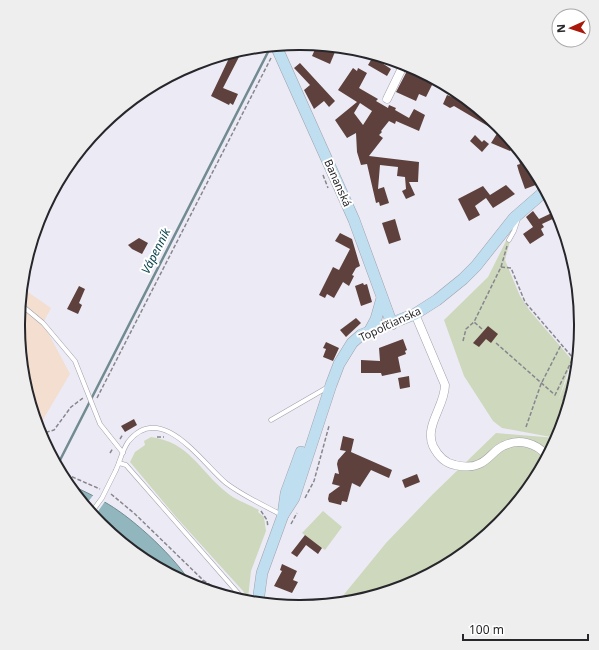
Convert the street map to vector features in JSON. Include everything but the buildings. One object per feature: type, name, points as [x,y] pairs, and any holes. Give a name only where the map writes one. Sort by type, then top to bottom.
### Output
[{"type":"main road","name":"Bananská","points":[[276,52],[346,199],[392,324]]},
{"type":"main road","name":"Topoľčianska","points":[[259,596],[262,573],[283,515],[286,493],[308,435],[324,405],[342,360],[352,343],[361,335],[415,314],[437,300],[463,279],[476,266],[521,211],[541,195]]},
{"type":"main road","points":[[368,332],[376,319],[382,298]]},
{"type":"street","points":[[386,99],[401,70]]},
{"type":"street","points":[[415,314],[444,385],[444,396],[431,427],[431,441],[438,456],[448,464],[465,468],[479,465],[503,446],[517,441],[532,444],[542,452]]},
{"type":"lane","points":[[509,240],[521,211]]},
{"type":"lane","points":[[26,309],[43,323],[74,361],[89,393],[100,424],[123,453]]},
{"type":"lane","points":[[271,420],[331,385]]},
{"type":"lane","points":[[94,508],[102,498],[128,443],[142,430],[159,428],[169,431],[181,439],[227,484],[283,515]]},
{"type":"lane","points":[[119,463],[126,466],[237,592]]},
{"type":"path","points":[[93,405],[274,52]]},
{"type":"path","points":[[462,341],[466,329],[474,322],[501,267],[509,240]]},
{"type":"path","points":[[501,267],[511,268],[525,302],[572,357]]},
{"type":"path","points":[[474,322],[482,329]]},
{"type":"path","points":[[496,343],[554,395],[572,360]]},
{"type":"path","points":[[526,426],[541,384],[561,345]]},
{"type":"path","points":[[47,432],[54,430],[71,407],[89,393]]},
{"type":"path","points":[[70,476],[100,489]]},
{"type":"path","points":[[107,492],[114,495],[209,584]]},
{"type":"path","points":[[263,505],[261,512],[267,520],[268,529]]},
{"type":"shaded area","points":[[27,291],[51,308],[43,323],[70,374],[43,420],[34,396],[27,361],[25,325]]},
{"type":"green space","points":[[507,239],[510,241],[505,260],[520,296],[530,311],[572,360],[558,401],[571,370],[565,396],[550,437],[502,428],[493,421],[464,376],[444,320],[488,277]]},
{"type":"green space","points":[[496,433],[550,437],[528,478],[494,519],[467,543],[437,563],[405,579],[388,585],[343,596],[386,543],[433,494]]},
{"type":"green space","points":[[151,437],[164,440],[175,445],[193,458],[226,492],[237,500],[259,510],[258,512],[264,517],[266,531],[251,571],[248,594],[245,594],[176,517],[130,462],[135,452],[145,445],[144,441]]},
{"type":"green space","points":[[323,511],[342,527],[325,550],[302,533]]},
{"type":"water","points":[[80,490],[119,511],[154,540],[185,574],[162,563],[132,543],[105,519]]},
{"type":"pier","points":[[94,494],[106,500],[98,511],[89,501]]},
{"type":"waterway","name":"Vápenník","points":[[60,459],[268,53]]}]
